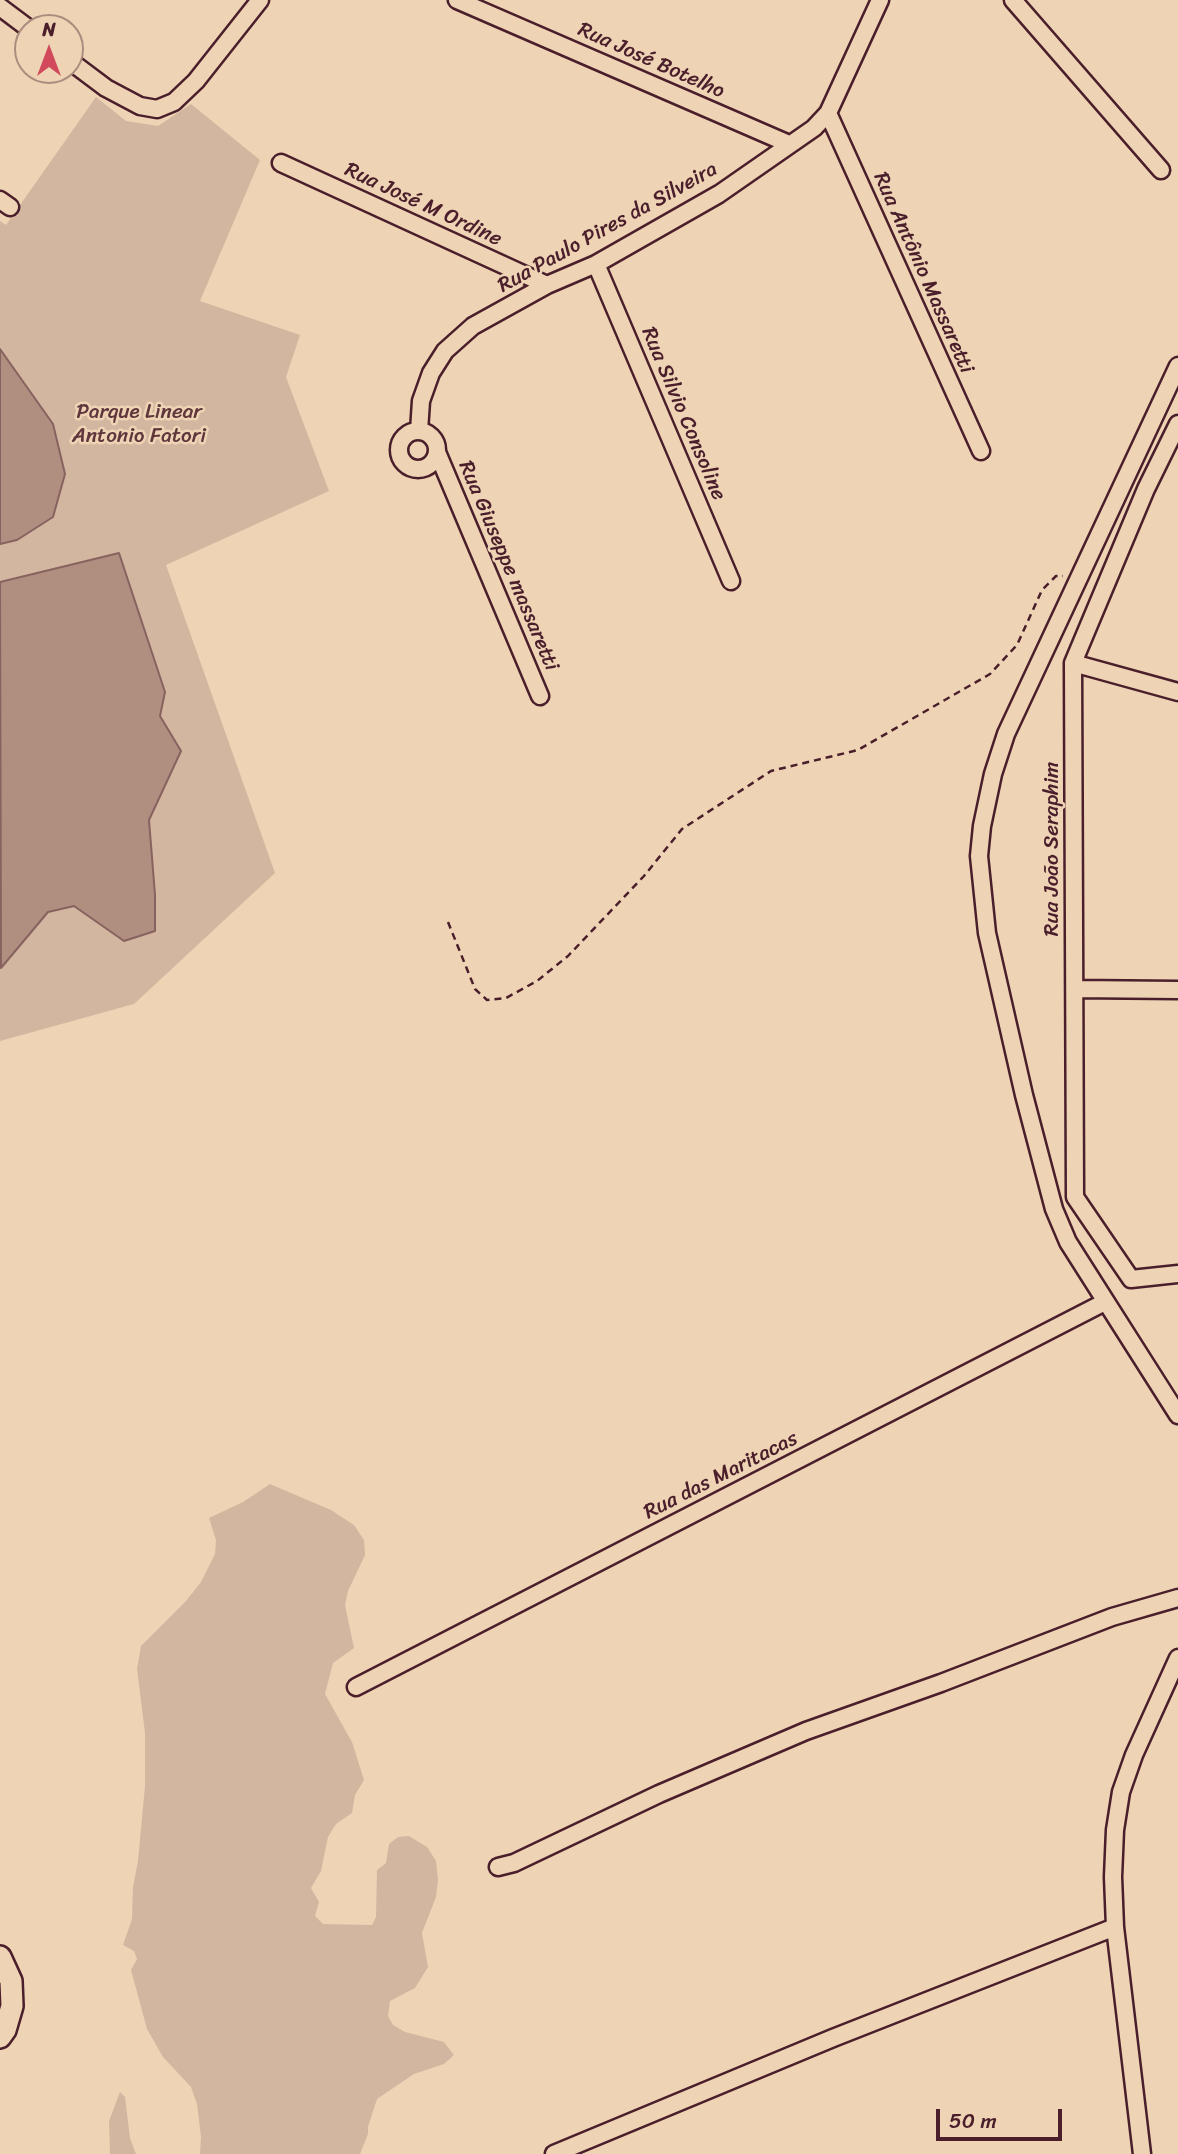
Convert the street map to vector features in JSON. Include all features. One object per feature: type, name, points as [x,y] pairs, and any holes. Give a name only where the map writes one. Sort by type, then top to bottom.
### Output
[{"type":"main road","points":[[0,1957],[11,1981],[12,2006],[5,2030],[0,2037]]},
{"type":"street","points":[[84,71],[117,95],[140,106],[157,109],[174,102],[196,81],[260,0]]},
{"type":"street","name":"Rua José Botelho","points":[[457,0],[789,144]]},
{"type":"street","name":"Rua Paulo Pires da Silveira","points":[[419,431],[421,401],[431,373],[445,351],[473,326],[547,285],[596,264],[719,194],[814,128],[828,113],[880,0]]},
{"type":"street","points":[[1013,0],[1161,170]]},
{"type":"street","points":[[0,6],[14,17]]},
{"type":"street","name":"Rua Antônio Massaretti","points":[[828,113],[981,452]]},
{"type":"street","name":"Rua José M Ordine","points":[[281,163],[547,285]]},
{"type":"street","name":"Rua Silvio Consoline","points":[[596,264],[731,581]]},
{"type":"street","points":[[1178,366],[1006,734],[993,774],[979,856],[987,933],[1054,1209],[1068,1242],[1178,1415]]},
{"type":"street","name":"Rua João Seraphim","points":[[1178,424],[1146,489],[1073,663],[1075,1197],[1131,1279],[1178,1275]]},
{"type":"street","points":[[419,431],[425,432],[434,440],[437,452],[432,463],[421,469],[403,462],[398,450],[408,434],[419,431]]},
{"type":"street","name":"Rua Giuseppe massaretti","points":[[437,452],[540,696]]},
{"type":"street","points":[[1073,663],[1178,692]]},
{"type":"street","points":[[1075,989],[1178,990]]},
{"type":"street","name":"Rua das Maritacas","points":[[356,1686],[1105,1302]]},
{"type":"street","points":[[498,1867],[514,1863],[659,1794],[806,1731],[1112,1617],[1178,1598]]},
{"type":"street","points":[[1142,2154],[1115,1927],[1115,1830],[1121,1792],[1133,1755],[1178,1658]]},
{"type":"street","points":[[554,2154],[820,2043],[1115,1927]]},
{"type":"path","points":[[448,922],[475,989],[487,1000],[506,998],[537,981],[568,956],[644,876],[682,829],[771,771],[858,750],[990,674],[1017,645],[1042,590],[1056,576],[1080,576]]},
{"type":"green space","name":"Parque Linear Antonio Fatori","points":[[96,97],[126,121],[158,126],[191,104],[260,160],[200,301],[300,335],[286,377],[329,491],[166,565],[275,873],[134,1004],[0,1041],[0,221],[6,225]]},
{"type":"green space","points":[[270,1484],[331,1510],[354,1525],[364,1540],[365,1555],[348,1591],[345,1605],[354,1648],[333,1663],[325,1694],[352,1742],[364,1780],[355,1795],[352,1813],[336,1824],[328,1837],[321,1871],[311,1888],[319,1902],[315,1916],[323,1924],[372,1925],[376,1917],[377,1870],[386,1863],[389,1844],[398,1837],[409,1836],[427,1847],[436,1861],[436,1897],[422,1933],[428,1967],[415,1988],[390,2001],[388,2016],[393,2025],[405,2032],[444,2042],[454,2055],[444,2064],[414,2074],[377,2099],[360,2154],[200,2154],[197,2104],[191,2087],[163,2057],[147,2029],[131,1970],[137,1959],[134,1951],[123,1945],[132,1919],[133,1887],[145,1786],[145,1733],[137,1669],[141,1646],[201,1582],[215,1554],[216,1540],[209,1518],[243,1502]]},
{"type":"green space","points":[[120,2092],[125,2097],[130,2138],[136,2154],[110,2154],[109,2121]]},
{"type":"shaded area","points":[[0,349],[53,424],[65,474],[53,517],[17,540],[0,544]]},
{"type":"shaded area","points":[[119,553],[165,692],[160,716],[181,751],[149,820],[155,931],[124,941],[74,906],[48,912],[1,968],[0,582]]}]
